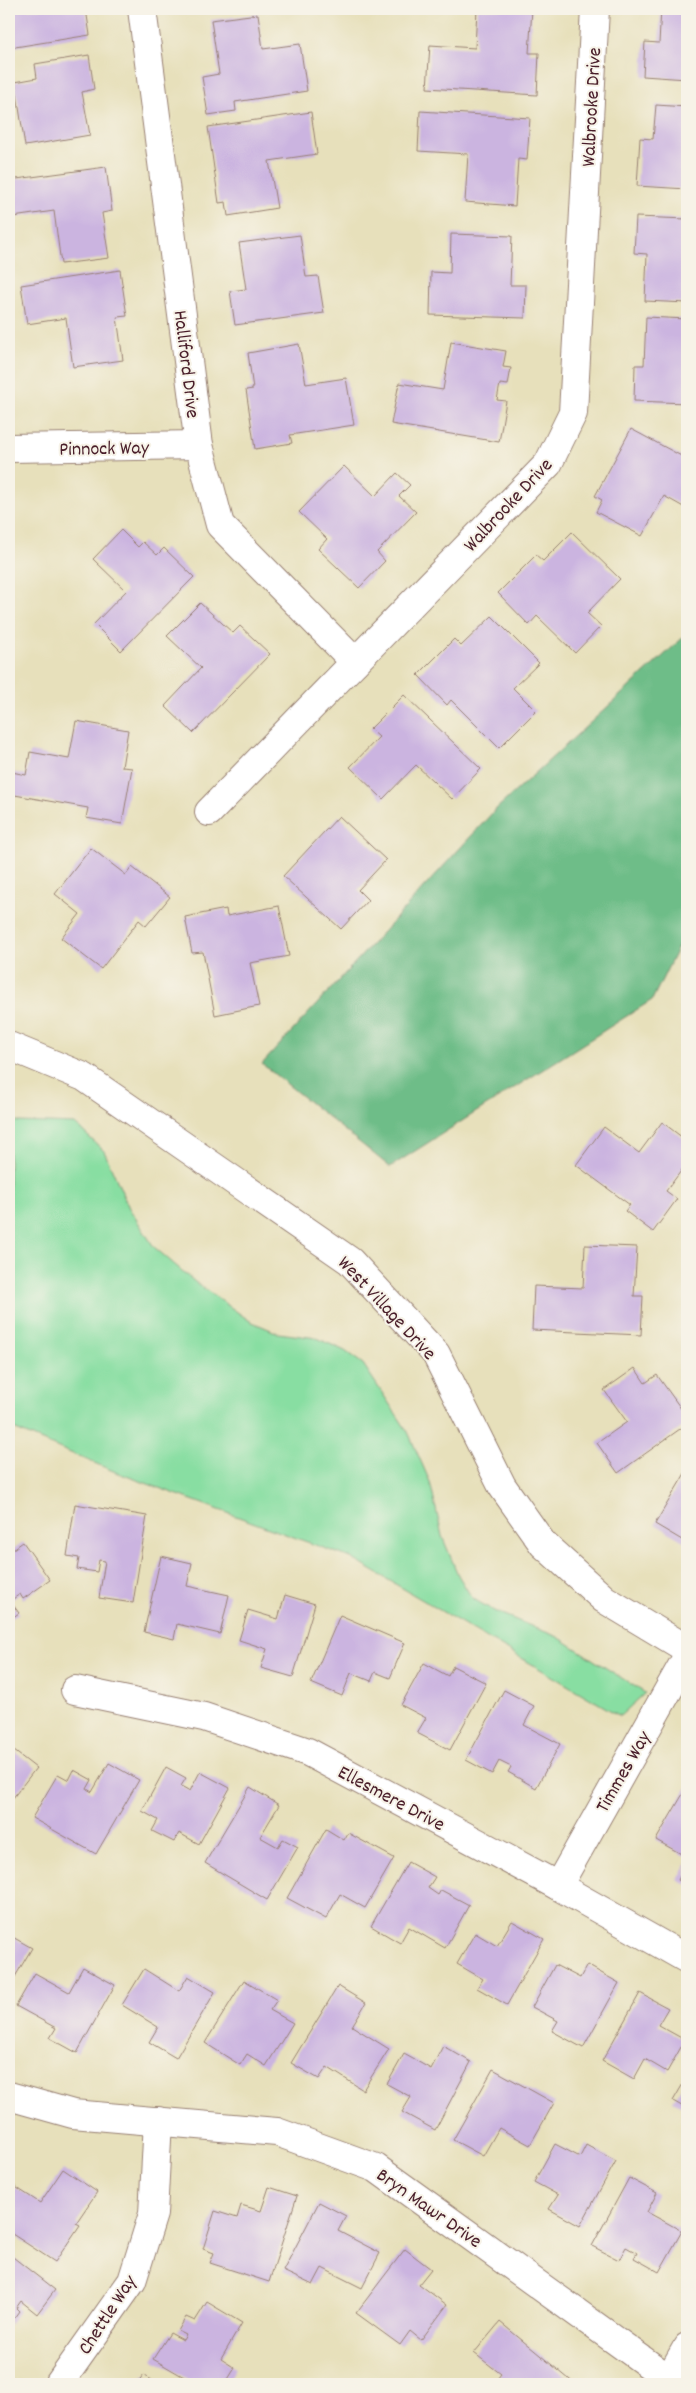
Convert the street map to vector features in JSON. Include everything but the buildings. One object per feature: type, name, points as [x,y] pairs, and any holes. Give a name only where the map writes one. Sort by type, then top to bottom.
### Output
[{"type":"street","name":"Halliford Drive","points":[[142,9],[199,446],[220,525],[355,662]]},
{"type":"street","name":"Walbrooke Drive","points":[[209,812],[548,464],[573,413],[595,9]]},
{"type":"street","name":"Pinnock Way","points":[[9,448],[199,446]]},
{"type":"street","name":"West Village Drive","points":[[9,1046],[84,1078],[350,1261],[436,1354],[502,1486],[543,1544],[604,1599],[687,1649]]},
{"type":"street","name":"Timmes Way","points":[[558,1886],[687,1657]]},
{"type":"street","name":"Ellesmere Drive","points":[[75,1690],[204,1716],[308,1752],[558,1886],[687,1959]]},
{"type":"street","name":"Bryn Mawr Drive","points":[[9,2096],[73,2114],[277,2132],[376,2168],[666,2381]]},
{"type":"street","name":"Chettle Way","points":[[59,2384],[132,2281],[153,2214],[158,2121]]},
{"type":"street","points":[[666,2381],[687,2347]]},
{"type":"green space","points":[[687,634],[687,929],[652,1000],[390,1167],[262,1064],[495,810]]},
{"type":"green space","points":[[9,1116],[18,1122],[75,1124],[104,1151],[129,1208],[154,1247],[195,1282],[250,1321],[278,1333],[317,1338],[345,1351],[363,1364],[408,1432],[430,1482],[442,1536],[458,1575],[472,1598],[494,1611],[558,1637],[645,1693],[620,1716],[351,1558],[118,1473],[9,1427]]}]
